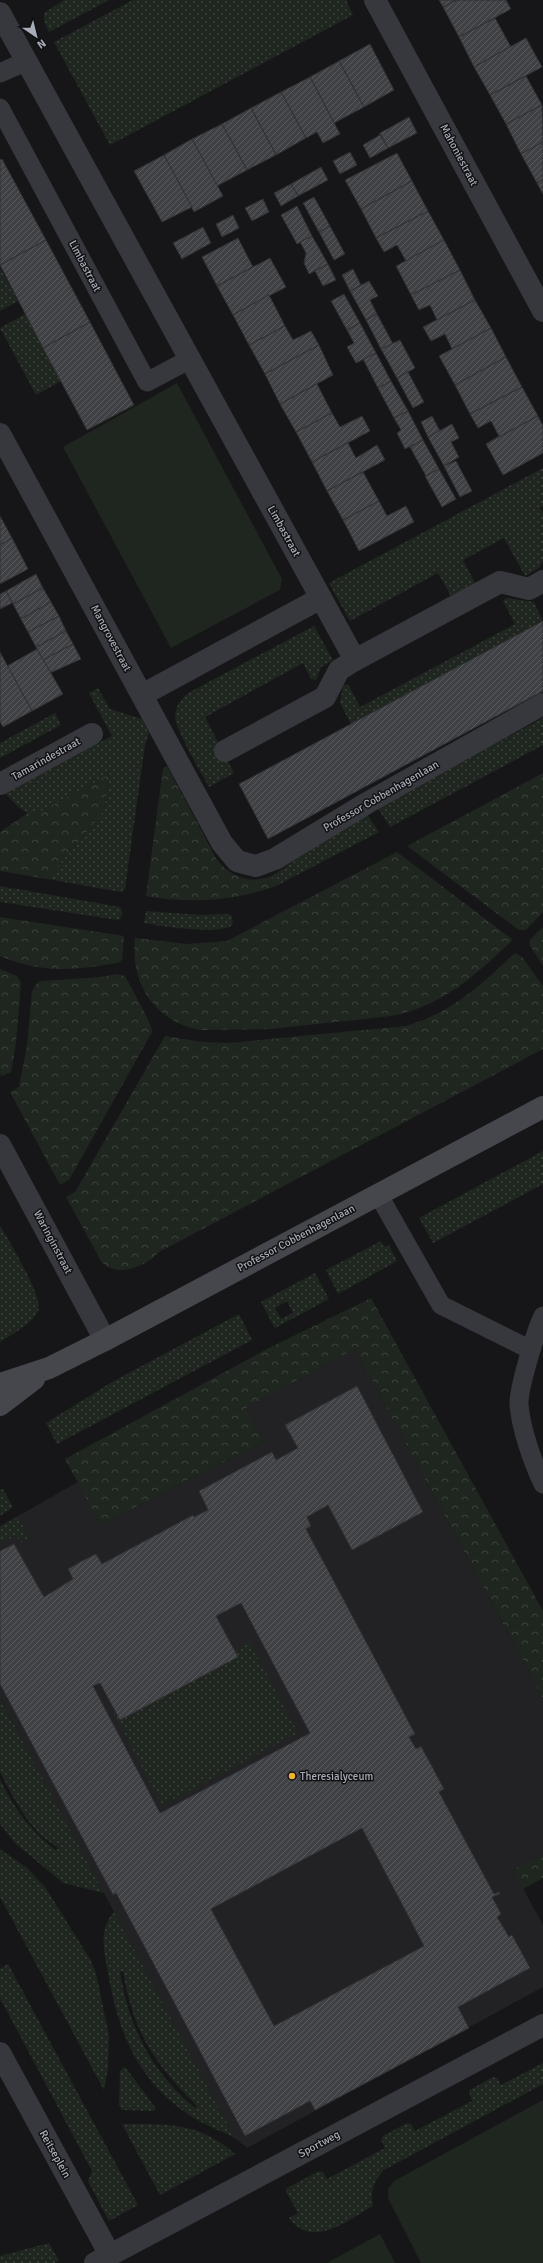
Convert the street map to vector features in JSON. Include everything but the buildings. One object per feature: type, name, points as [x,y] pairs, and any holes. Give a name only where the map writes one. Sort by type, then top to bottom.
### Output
[{"type":"street","name":"Mahoniestraat","points":[[375,0],[543,311]]},
{"type":"street","name":"Limbastraat","points":[[0,13],[321,598]]},
{"type":"street","name":"Mangrovestraat","points":[[0,434],[222,843]]},
{"type":"street","points":[[225,751],[325,698],[339,670],[355,660],[500,582],[528,589],[543,581]]},
{"type":"street","points":[[142,695],[321,598],[355,660]]},
{"type":"street","name":"Professor Cobbenhagenlaan","points":[[222,843],[237,861],[256,866],[275,859],[367,803],[543,704]]},
{"type":"street","name":"Tamarindestraat","points":[[0,784],[92,734]]},
{"type":"street","name":"Professor Cobbenhagenlaan","points":[[0,1384],[49,1368],[105,1340],[543,1106]]},
{"type":"street","name":"Waringinstraat","points":[[0,1145],[105,1340]]},
{"type":"street","name":"Professor Cobbenhagenlaan","points":[[0,1404],[49,1368]]},
{"type":"street","name":"Sportweg","points":[[102,2259],[543,2025]]},
{"type":"street","name":"Reitseplein","points":[[0,2053],[102,2259]]},
{"type":"lane","points":[[0,73],[26,61]]},
{"type":"lane","name":"Limbastraat","points":[[0,108],[147,382],[190,359]]},
{"type":"lane","points":[[378,1194],[441,1305],[531,1350]]},
{"type":"lane","points":[[543,1316],[531,1350],[519,1404],[533,1464],[543,1484]]},
{"type":"shaded area","name":"Theresialyceum","points":[[355,1349],[543,1698],[543,1854],[513,1870],[543,1925],[543,1987],[247,2148],[235,2138],[0,1699],[0,1544],[16,1535],[29,1538],[18,1516],[78,1482],[101,1525],[264,1441],[246,1408]]},
{"type":"green space","points":[[64,0],[109,0],[49,32],[44,21],[44,13]]},
{"type":"green space","points":[[133,0],[346,0],[353,15],[110,145],[54,42]]},
{"type":"green space","points":[[0,268],[18,301],[0,311]]},
{"type":"green space","points":[[25,314],[61,381],[36,395],[0,328]]},
{"type":"green space","points":[[177,383],[282,579],[280,590],[171,648],[63,447]]},
{"type":"green space","points":[[543,468],[543,506],[540,508],[543,513],[543,560],[539,568],[525,576],[504,538],[463,560],[475,583],[451,596],[438,573],[350,621],[329,583]]},
{"type":"green space","points":[[506,598],[534,602],[543,621],[543,629],[354,730],[340,703],[343,686],[348,684],[360,707],[515,624],[503,601]]},
{"type":"green space","points":[[314,626],[333,660],[321,667],[316,680],[311,679],[303,663],[205,717],[234,773],[209,787],[176,722],[175,715],[180,702],[190,692]]},
{"type":"green space","points":[[98,688],[110,709],[142,719],[149,733],[145,745],[125,889],[121,892],[47,879],[104,811],[110,774],[34,815],[21,809],[5,793],[112,736],[89,693]]},
{"type":"green space","points":[[55,713],[61,725],[0,758],[0,743]]},
{"type":"green space","points":[[543,718],[543,745],[390,827],[377,807]]},
{"type":"green space","points":[[167,766],[217,860],[229,871],[242,878],[257,879],[272,876],[276,886],[245,895],[212,900],[179,900],[146,896],[163,768]]},
{"type":"green space","points":[[543,773],[543,912],[526,930],[519,930],[407,846]]},
{"type":"green space","points":[[110,774],[104,811],[47,879],[0,871],[0,832],[28,813],[34,815]]},
{"type":"green space","points":[[366,813],[379,832],[276,886],[272,876]]},
{"type":"green space","points":[[397,852],[513,940],[472,977],[443,997],[427,1005],[391,1016],[271,1029],[200,1030],[184,1025],[170,1018],[158,1009],[148,998],[141,985],[137,970],[134,955],[135,938],[187,944],[227,941]]},
{"type":"green space","points":[[0,886],[120,907],[122,910],[121,918],[118,920],[0,902]]},
{"type":"green space","points":[[146,911],[201,915],[229,914],[232,916],[233,924],[227,928],[205,930],[163,926],[144,923]]},
{"type":"green space","points":[[0,917],[124,936],[122,960],[118,963],[72,969],[44,968],[16,962],[0,956]]},
{"type":"green space","points":[[543,927],[543,966],[529,944],[530,940]]},
{"type":"green space","points":[[515,953],[522,957],[543,986],[543,1049],[159,1252],[138,1266],[122,1270],[114,1269],[101,1261],[66,1197],[75,1192],[165,1036],[202,1042],[229,1043],[405,1026],[421,1021],[451,1006],[478,987]]},
{"type":"green space","points":[[0,969],[17,976],[21,983],[16,1043],[11,1072],[2,1076],[0,1073]]},
{"type":"green space","points":[[116,974],[125,976],[145,1014],[152,1032],[69,1180],[60,1185],[10,1092],[19,1087],[27,1046],[32,991],[38,982],[101,977]]},
{"type":"green space","points":[[543,1151],[543,1184],[433,1243],[419,1218]]},
{"type":"green space","points":[[0,1225],[31,1282],[36,1294],[38,1311],[32,1320],[0,1342]]},
{"type":"green space","points":[[381,1241],[384,1247],[389,1245],[397,1261],[338,1294],[326,1270]]},
{"type":"green space","points":[[315,1273],[329,1299],[275,1328],[261,1302]],"holes":[[[287,1301],[293,1313],[281,1319],[275,1308]]]},
{"type":"green space","points":[[371,1298],[543,1611],[543,1698],[355,1349],[246,1408],[264,1441],[101,1525],[65,1459],[267,1349]]},
{"type":"green space","points":[[239,1314],[252,1340],[57,1444],[46,1423],[112,1382]]},
{"type":"green space","points":[[3,1489],[13,1507],[0,1516],[0,1490]]},
{"type":"green space","points":[[18,1516],[29,1538],[21,1542],[16,1535],[0,1544],[0,1526]]},
{"type":"green space","points":[[249,1641],[298,1733],[162,1805],[114,1714]]},
{"type":"green space","points":[[0,1699],[104,1893],[63,1883],[15,1843],[0,1824],[0,1780],[17,1810],[24,1819],[47,1843],[56,1850],[58,1848],[40,1835],[27,1819],[0,1772]]},
{"type":"green space","points":[[0,1849],[26,1867],[45,1887],[90,1959],[96,1973],[109,2036],[108,2068],[104,2090],[0,1897]]},
{"type":"green space","points":[[543,1854],[543,1878],[523,1889],[513,1870]]},
{"type":"green space","points":[[114,1912],[235,2138],[199,2121],[175,2104],[158,2089],[145,2073],[134,2055],[118,2016],[108,1973],[104,1948],[104,1933],[109,1919]],"holes":[[[123,1971],[127,1993],[139,2029],[148,2045],[157,2060],[169,2075],[197,2106],[195,2108],[166,2079],[144,2047],[129,2012],[120,1972]]]},
{"type":"green space","points":[[8,1964],[138,2205],[109,2221],[88,2181],[92,2171],[0,1998],[0,1969]]},
{"type":"green space","points":[[543,2063],[543,2084],[384,2170],[374,2186],[372,2196],[373,2206],[342,2224],[319,2232],[308,2232],[298,2227],[289,2218],[298,2213],[286,2192],[287,2188],[319,2171],[323,2172],[327,2179],[385,2148],[381,2140],[383,2136],[407,2123],[411,2124],[415,2131],[472,2101],[469,2091],[493,2077],[497,2078],[501,2085]]},
{"type":"green space","points":[[124,2067],[155,2107],[155,2111],[122,2110],[119,2105],[120,2071]]},
{"type":"green space","points":[[543,2100],[543,2263],[421,2263],[388,2198],[388,2189],[394,2181]]},
{"type":"green space","points":[[122,2124],[168,2125],[196,2130],[222,2144],[235,2154],[160,2195]]},
{"type":"green space","points":[[380,2234],[395,2263],[327,2263]]},
{"type":"green space","points":[[49,2243],[59,2261],[54,2263],[0,2263],[0,2256]]},
{"type":"place","name":"Theresialyceum","points":[[292,1776]]}]
